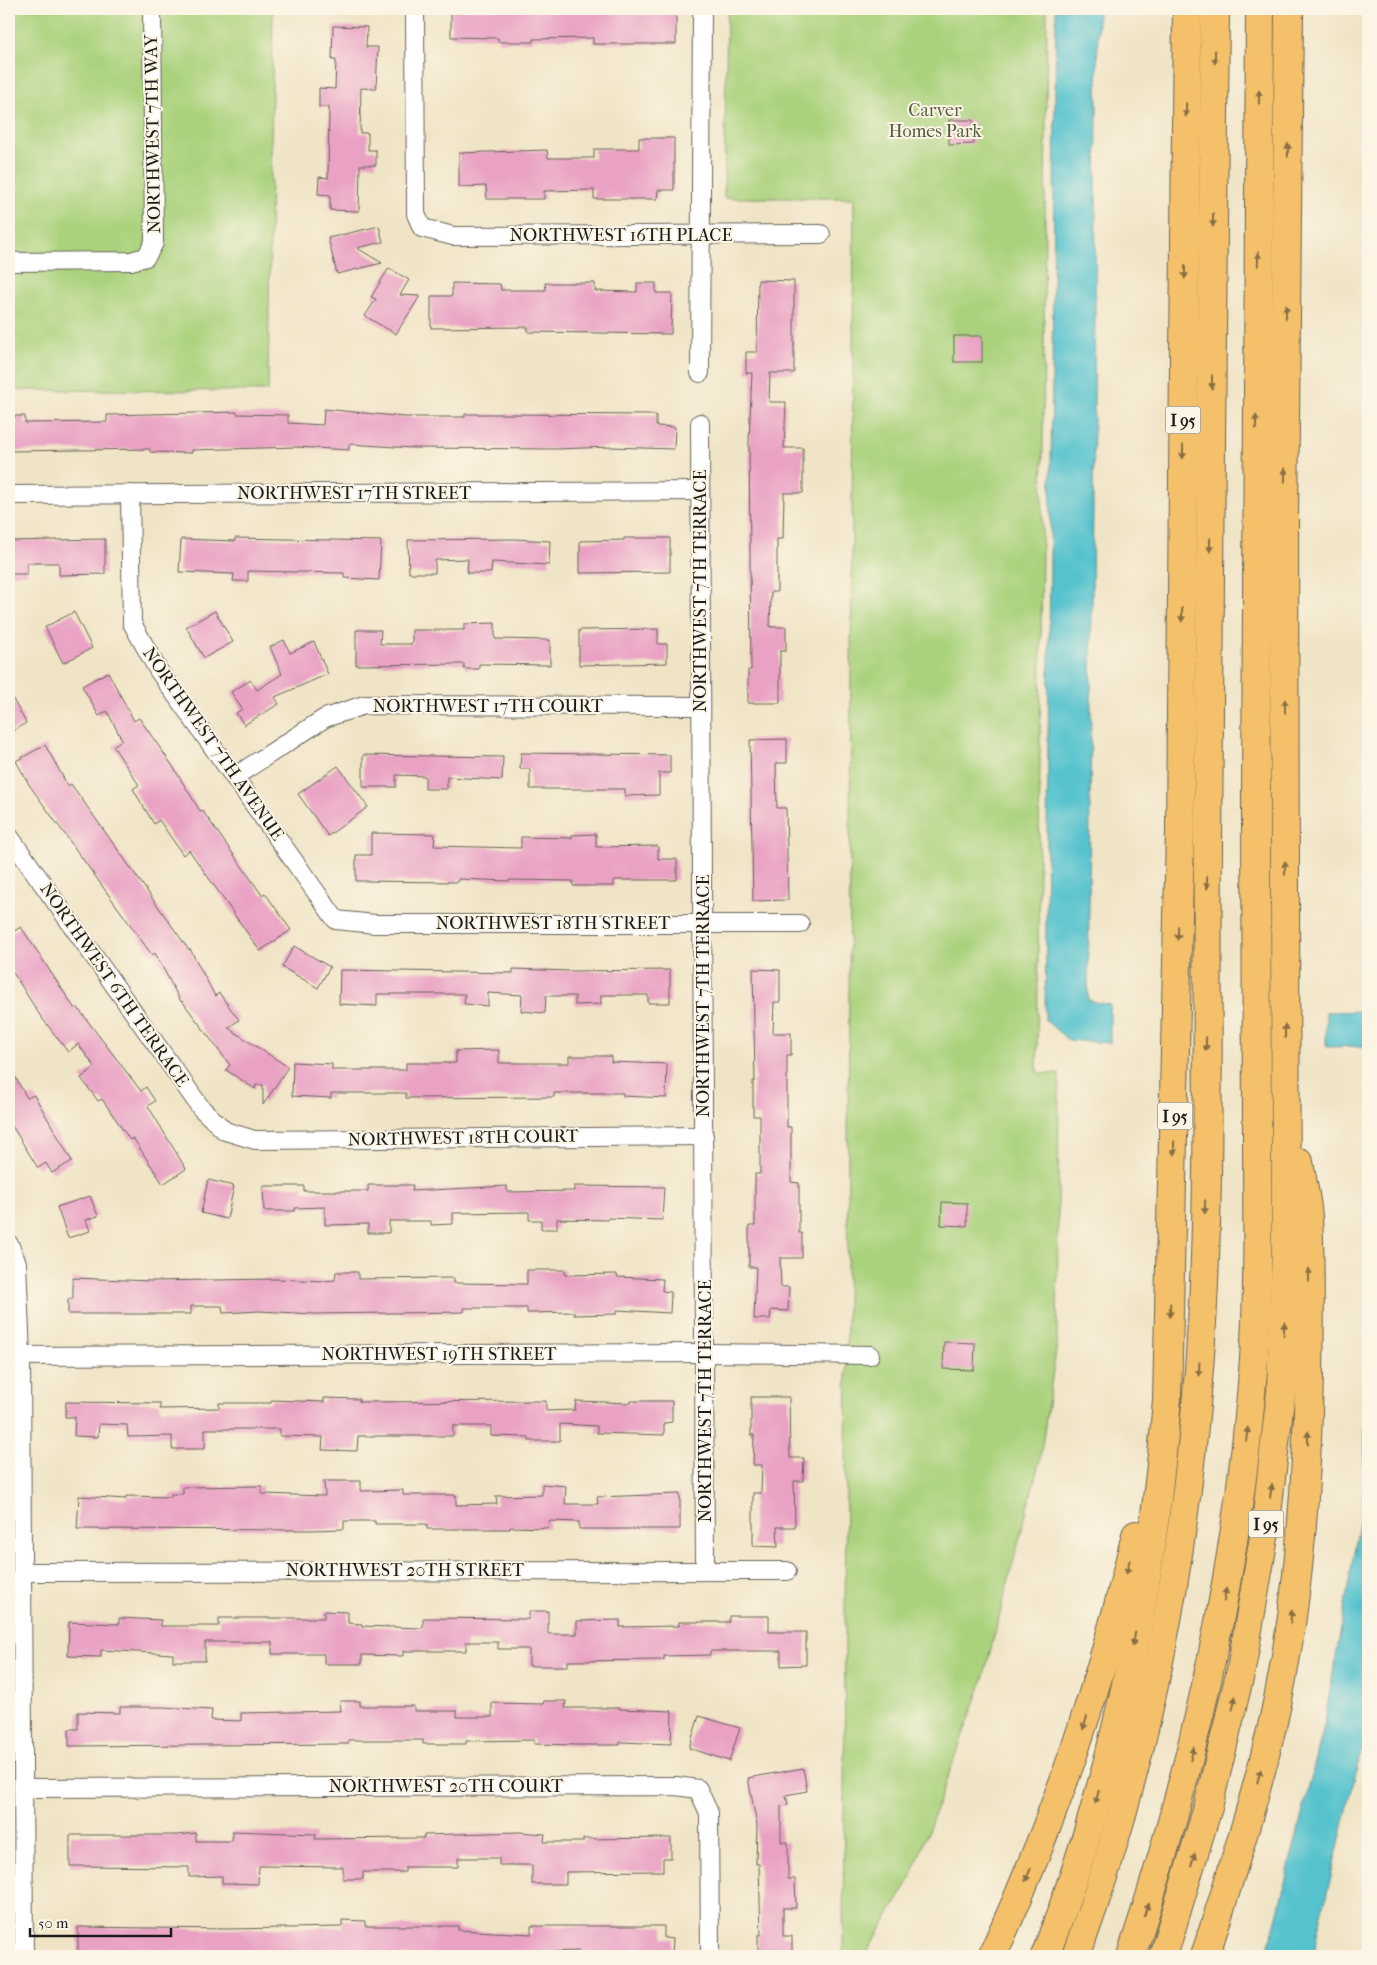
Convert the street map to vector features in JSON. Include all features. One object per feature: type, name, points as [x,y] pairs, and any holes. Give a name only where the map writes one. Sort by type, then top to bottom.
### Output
[{"type":"highway","name":"I 95","points":[[1045,1956],[1095,1804],[1128,1670],[1153,1535],[1162,1468],[1168,1400],[1180,841],[1187,9]]},
{"type":"highway","points":[[1076,1956],[1114,1842],[1164,1641],[1186,1504],[1199,1368],[1206,1161],[1215,9]]},
{"type":"highway","points":[[1131,1956],[1172,1829],[1212,1664],[1240,1495],[1254,1354],[1257,1194],[1255,523],[1260,9]]},
{"type":"highway","name":"I 95","points":[[1163,1956],[1190,1872],[1226,1740],[1254,1602],[1275,1453],[1284,1326],[1286,1079],[1284,524],[1289,9]]},
{"type":"highway","points":[[1215,1956],[1236,1858],[1278,1698],[1295,1588],[1307,1459],[1308,1217],[1286,1079]]},
{"type":"highway","points":[[992,1956],[1043,1840],[1092,1700],[1121,1597],[1168,1400]]},
{"type":"highway","points":[[1205,1956],[1236,1858]]},
{"type":"street","name":"NORTHWEST 7TH WAY","points":[[9,262],[131,261],[146,257],[154,243],[152,9]]},
{"type":"street","name":"NORTHWEST 16TH PLACE","points":[[415,9],[416,214],[422,228],[453,236],[821,234]]},
{"type":"street","points":[[700,373],[702,9]]},
{"type":"street","name":"NORTHWEST 7TH TERRACE","points":[[700,422],[704,923],[705,1569]]},
{"type":"street","name":"NORTHWEST 17TH STREET","points":[[9,495],[700,491]]},
{"type":"street","name":"NORTHWEST 7TH AVENUE","points":[[130,494],[132,623],[158,670],[336,920]]},
{"type":"street","name":"NORTHWEST 17TH COURT","points":[[234,777],[325,718],[364,706],[701,706]]},
{"type":"street","name":"NORTHWEST 6TH TERRACE","points":[[9,836],[202,1108],[225,1131]]},
{"type":"street","name":"NORTHWEST 18TH STREET","points":[[336,920],[375,924],[800,924]]},
{"type":"street","name":"NORTHWEST 18TH COURT","points":[[225,1131],[255,1140],[704,1136]]},
{"type":"street","points":[[9,1244],[17,1263],[15,1356],[22,1572],[24,1956]]},
{"type":"street","name":"NORTHWEST 19TH STREET","points":[[15,1356],[705,1353],[870,1355]]},
{"type":"street","name":"NORTHWEST 20TH STREET","points":[[22,1572],[705,1569],[787,1571]]},
{"type":"street","name":"NORTHWEST 20TH COURT","points":[[23,1788],[676,1786],[698,1788],[709,1813],[710,1956]]},
{"type":"green space","points":[[9,9],[273,9],[268,391],[9,390]]},
{"type":"green space","name":"Carver Homes Park","points":[[727,9],[1047,9],[1037,1073],[1059,1074],[1057,1344],[1040,1459],[982,1683],[911,1878],[865,1956],[843,1956],[854,198],[724,198]]},
{"type":"water","points":[[1056,9],[1098,9],[1088,1000],[1110,1005],[1110,1043],[1068,1040],[1045,1020]]},
{"type":"water","points":[[1368,1011],[1368,1046],[1326,1047],[1326,1012]]},
{"type":"water","points":[[1368,1338],[1368,1722],[1312,1956],[1267,1956],[1324,1726],[1363,1500]]},
{"type":"building","points":[[451,9],[676,9],[676,44],[593,44],[593,38],[533,39],[533,42],[498,42],[498,38],[451,37]]},
{"type":"building","points":[[333,26],[367,27],[366,47],[378,47],[376,89],[361,88],[360,133],[368,133],[368,150],[376,150],[376,165],[360,165],[359,211],[330,210],[330,195],[318,194],[319,177],[328,178],[329,107],[319,107],[319,88],[335,89],[336,60],[332,60]]},
{"type":"building","points":[[949,120],[973,120],[974,144],[949,145]]},
{"type":"building","points":[[639,138],[674,138],[674,190],[658,190],[657,199],[594,199],[594,190],[544,191],[544,199],[487,199],[486,186],[459,187],[459,153],[547,150],[548,158],[594,158],[594,149],[639,149]]},
{"type":"building","points":[[379,226],[383,242],[357,248],[382,263],[337,274],[328,238]]},
{"type":"building","points":[[389,268],[409,280],[400,295],[420,296],[396,334],[365,316],[376,299],[371,297]]},
{"type":"building","points":[[758,280],[794,281],[794,373],[770,373],[769,402],[786,402],[784,448],[803,448],[803,493],[784,493],[783,539],[777,539],[777,592],[771,592],[770,627],[786,627],[786,651],[780,651],[780,703],[748,703],[748,670],[751,670],[749,441],[752,373],[746,373],[746,352],[757,352]]},
{"type":"building","points":[[452,283],[500,284],[501,290],[546,290],[545,283],[595,283],[595,291],[637,292],[637,283],[656,283],[656,293],[672,293],[671,334],[528,332],[528,327],[431,328],[431,296],[452,296]]},
{"type":"building","points":[[954,336],[982,336],[982,362],[954,362]]},
{"type":"building","points":[[324,409],[405,417],[465,417],[465,414],[656,415],[656,426],[675,427],[674,449],[611,447],[557,449],[413,448],[349,444],[349,450],[297,447],[192,450],[192,453],[150,452],[150,449],[9,451],[9,416],[25,416],[25,423],[107,422],[107,415],[237,412],[237,414],[288,415],[288,423],[323,425]]},
{"type":"building","points":[[235,538],[381,541],[379,580],[344,578],[344,573],[248,571],[248,581],[233,581],[234,574],[179,572],[181,539],[235,541]]},
{"type":"building","points":[[624,538],[670,538],[670,572],[580,573],[580,541],[624,540]]},
{"type":"building","points":[[105,539],[105,574],[59,575],[59,563],[27,563],[27,574],[11,574],[9,541]]},
{"type":"building","points":[[515,539],[550,541],[549,565],[492,562],[491,573],[467,573],[468,559],[435,560],[435,573],[409,573],[408,540]]},
{"type":"building","points":[[215,611],[233,642],[204,658],[186,627]]},
{"type":"building","points":[[74,612],[92,648],[63,663],[45,627]]},
{"type":"building","points":[[495,623],[495,639],[550,640],[550,665],[479,664],[479,669],[464,669],[464,664],[356,665],[356,630],[381,630],[380,644],[412,644],[412,630],[464,630],[464,624]]},
{"type":"building","points":[[658,629],[658,644],[667,644],[667,663],[579,665],[579,630]]},
{"type":"building","points":[[284,640],[290,653],[314,642],[328,674],[275,697],[279,704],[244,725],[236,713],[242,709],[231,692],[251,680],[257,690],[282,674],[270,647]]},
{"type":"building","points":[[108,672],[134,721],[139,718],[172,765],[200,811],[202,810],[262,895],[265,893],[291,930],[260,951],[189,850],[183,855],[159,820],[154,824],[133,789],[139,785],[113,746],[122,740],[107,711],[99,716],[82,686]]},
{"type":"building","points":[[9,692],[26,723],[9,733]]},
{"type":"building","points":[[787,739],[787,763],[776,763],[777,808],[786,808],[788,900],[753,901],[750,740]]},
{"type":"building","points":[[45,745],[68,786],[71,784],[190,949],[215,996],[219,993],[239,1020],[228,1028],[288,1067],[263,1105],[263,1085],[256,1085],[255,1089],[226,1070],[230,1065],[181,1002],[155,953],[152,955],[30,786],[16,761]]},
{"type":"building","points":[[521,753],[670,755],[670,773],[659,773],[659,795],[625,796],[625,789],[530,789],[530,769],[520,769]]},
{"type":"building","points":[[363,755],[503,757],[502,780],[447,777],[447,789],[425,789],[425,776],[396,775],[396,787],[363,787]]},
{"type":"building","points":[[338,766],[368,807],[328,836],[298,794]]},
{"type":"building","points":[[371,833],[435,834],[434,846],[521,848],[521,837],[572,838],[572,835],[596,834],[596,847],[658,846],[658,859],[677,859],[677,880],[614,880],[614,886],[573,886],[573,881],[458,879],[458,882],[356,881],[356,855],[371,855]]},
{"type":"building","points":[[21,927],[75,1009],[77,1007],[141,1091],[146,1087],[155,1101],[148,1106],[186,1169],[163,1184],[133,1138],[130,1140],[102,1099],[98,1101],[81,1078],[95,1067],[78,1044],[68,1052],[39,1014],[9,966],[9,934]]},
{"type":"building","points":[[294,946],[330,967],[318,988],[282,967]]},
{"type":"building","points":[[513,969],[571,971],[670,970],[670,1003],[648,1003],[648,995],[601,995],[601,1004],[575,1005],[575,996],[546,996],[545,1013],[521,1011],[522,995],[488,993],[488,1006],[464,1004],[465,994],[377,994],[377,1006],[339,1004],[340,970],[513,973]]},
{"type":"building","points":[[753,969],[780,970],[780,1002],[774,1002],[773,1033],[791,1033],[791,1055],[787,1055],[787,1127],[791,1127],[791,1182],[799,1183],[799,1233],[802,1233],[802,1258],[780,1258],[781,1287],[789,1287],[788,1311],[771,1310],[770,1319],[754,1319],[756,1267],[749,1267],[749,1226],[755,1226],[755,1174],[760,1174],[760,1116],[753,1116],[753,1081],[755,1081]]},
{"type":"building","points":[[499,1050],[499,1063],[569,1063],[569,1056],[611,1056],[611,1062],[667,1064],[666,1098],[623,1096],[623,1093],[554,1093],[554,1097],[406,1098],[406,1093],[331,1093],[331,1098],[292,1096],[293,1062],[332,1064],[332,1070],[406,1070],[406,1063],[456,1063],[456,1051]]},
{"type":"building","points":[[9,1066],[27,1098],[34,1095],[72,1161],[52,1173],[46,1163],[38,1168],[9,1121]]},
{"type":"building","points":[[208,1180],[234,1186],[227,1219],[201,1213]]},
{"type":"building","points":[[368,1185],[413,1185],[412,1191],[507,1186],[507,1192],[574,1191],[574,1186],[664,1187],[662,1220],[557,1219],[557,1229],[541,1229],[541,1220],[529,1220],[529,1212],[453,1213],[453,1224],[431,1225],[431,1221],[389,1221],[389,1233],[368,1233],[368,1224],[325,1225],[325,1207],[295,1208],[295,1211],[264,1211],[263,1186],[304,1186],[304,1191],[368,1191]]},
{"type":"building","points":[[90,1196],[98,1216],[86,1220],[90,1231],[68,1238],[57,1207]]},
{"type":"building","points":[[942,1202],[967,1203],[967,1226],[941,1225]]},
{"type":"building","points":[[527,1270],[565,1270],[565,1275],[617,1274],[617,1277],[663,1279],[662,1291],[671,1292],[670,1313],[617,1310],[617,1314],[574,1315],[574,1312],[527,1313],[527,1308],[464,1308],[464,1312],[314,1314],[259,1311],[223,1313],[222,1306],[191,1306],[191,1314],[68,1314],[68,1299],[73,1299],[73,1278],[151,1281],[277,1279],[324,1281],[335,1280],[336,1272],[358,1272],[358,1279],[454,1278],[454,1283],[527,1284]]},
{"type":"building","points":[[944,1342],[975,1343],[974,1370],[943,1369]]},
{"type":"building","points":[[751,1397],[789,1397],[790,1458],[804,1458],[803,1481],[794,1481],[795,1527],[777,1527],[778,1547],[753,1546],[753,1493],[761,1493],[762,1465],[753,1465],[754,1435],[751,1435]]},
{"type":"building","points":[[324,1398],[359,1399],[359,1402],[546,1401],[546,1411],[575,1410],[576,1401],[631,1403],[631,1401],[672,1401],[672,1422],[664,1423],[664,1435],[597,1433],[597,1426],[560,1424],[560,1441],[529,1441],[529,1437],[491,1436],[491,1426],[453,1426],[453,1436],[358,1436],[357,1451],[322,1450],[323,1437],[280,1436],[280,1429],[205,1429],[205,1449],[172,1449],[172,1436],[128,1437],[127,1425],[99,1424],[98,1437],[74,1436],[75,1417],[65,1417],[66,1402],[160,1403],[160,1409],[219,1408],[219,1403],[271,1403],[271,1400],[324,1402]]},
{"type":"building","points":[[324,1481],[361,1481],[361,1491],[403,1490],[403,1495],[456,1495],[456,1505],[497,1504],[496,1496],[542,1495],[542,1484],[566,1486],[565,1504],[598,1504],[597,1497],[680,1494],[680,1529],[579,1529],[579,1522],[549,1521],[548,1528],[427,1529],[427,1524],[375,1524],[375,1521],[344,1521],[344,1529],[312,1530],[77,1529],[79,1496],[126,1499],[126,1496],[171,1497],[171,1494],[183,1494],[183,1487],[262,1486],[262,1494],[325,1496]]},
{"type":"building","points":[[324,1611],[348,1612],[348,1623],[362,1624],[362,1626],[423,1628],[423,1618],[529,1619],[529,1611],[548,1611],[548,1634],[577,1634],[577,1621],[620,1620],[620,1627],[679,1626],[679,1622],[729,1622],[729,1616],[769,1616],[769,1632],[806,1632],[806,1665],[781,1666],[781,1651],[710,1651],[710,1655],[664,1656],[664,1660],[568,1661],[568,1666],[529,1666],[529,1649],[498,1649],[498,1642],[466,1642],[466,1651],[403,1651],[403,1656],[362,1655],[362,1664],[324,1664],[324,1654],[272,1654],[272,1642],[205,1642],[205,1661],[173,1661],[173,1654],[101,1650],[101,1657],[68,1656],[69,1622],[119,1624],[119,1618],[161,1620],[161,1626],[219,1626],[219,1618],[324,1618]]},
{"type":"building","points":[[340,1701],[360,1701],[360,1706],[414,1706],[414,1711],[457,1711],[457,1717],[492,1717],[492,1703],[543,1704],[544,1701],[566,1701],[565,1708],[620,1708],[672,1711],[671,1744],[620,1742],[620,1745],[534,1744],[534,1740],[466,1741],[466,1744],[423,1744],[423,1740],[348,1740],[348,1744],[69,1746],[69,1729],[78,1729],[78,1712],[120,1713],[120,1707],[162,1707],[212,1710],[211,1720],[241,1721],[241,1713],[341,1711]]},
{"type":"building","points":[[699,1716],[740,1728],[729,1761],[689,1748]]},
{"type":"building","points":[[803,1768],[807,1791],[786,1795],[788,1805],[781,1806],[781,1842],[788,1842],[788,1879],[795,1879],[796,1908],[783,1908],[783,1936],[792,1936],[792,1956],[758,1956],[758,1935],[761,1935],[759,1864],[756,1864],[757,1825],[748,1778]]},
{"type":"building","points":[[232,1831],[316,1834],[315,1839],[424,1838],[424,1835],[520,1832],[545,1834],[544,1842],[583,1842],[583,1839],[671,1838],[671,1858],[663,1858],[663,1871],[566,1872],[566,1884],[532,1884],[532,1865],[499,1865],[499,1858],[458,1858],[458,1867],[405,1867],[405,1872],[363,1872],[363,1879],[343,1879],[343,1867],[259,1866],[258,1884],[222,1883],[222,1876],[189,1877],[189,1867],[70,1866],[70,1835],[177,1835],[196,1833],[196,1841],[232,1841]]},
{"type":"building","points":[[342,1920],[365,1921],[365,1926],[458,1926],[458,1930],[531,1934],[531,1926],[664,1926],[664,1938],[673,1939],[672,1956],[579,1956],[579,1951],[543,1952],[543,1956],[466,1954],[466,1956],[227,1956],[227,1954],[198,1953],[197,1956],[78,1956],[78,1927],[227,1929],[342,1927]]}]
